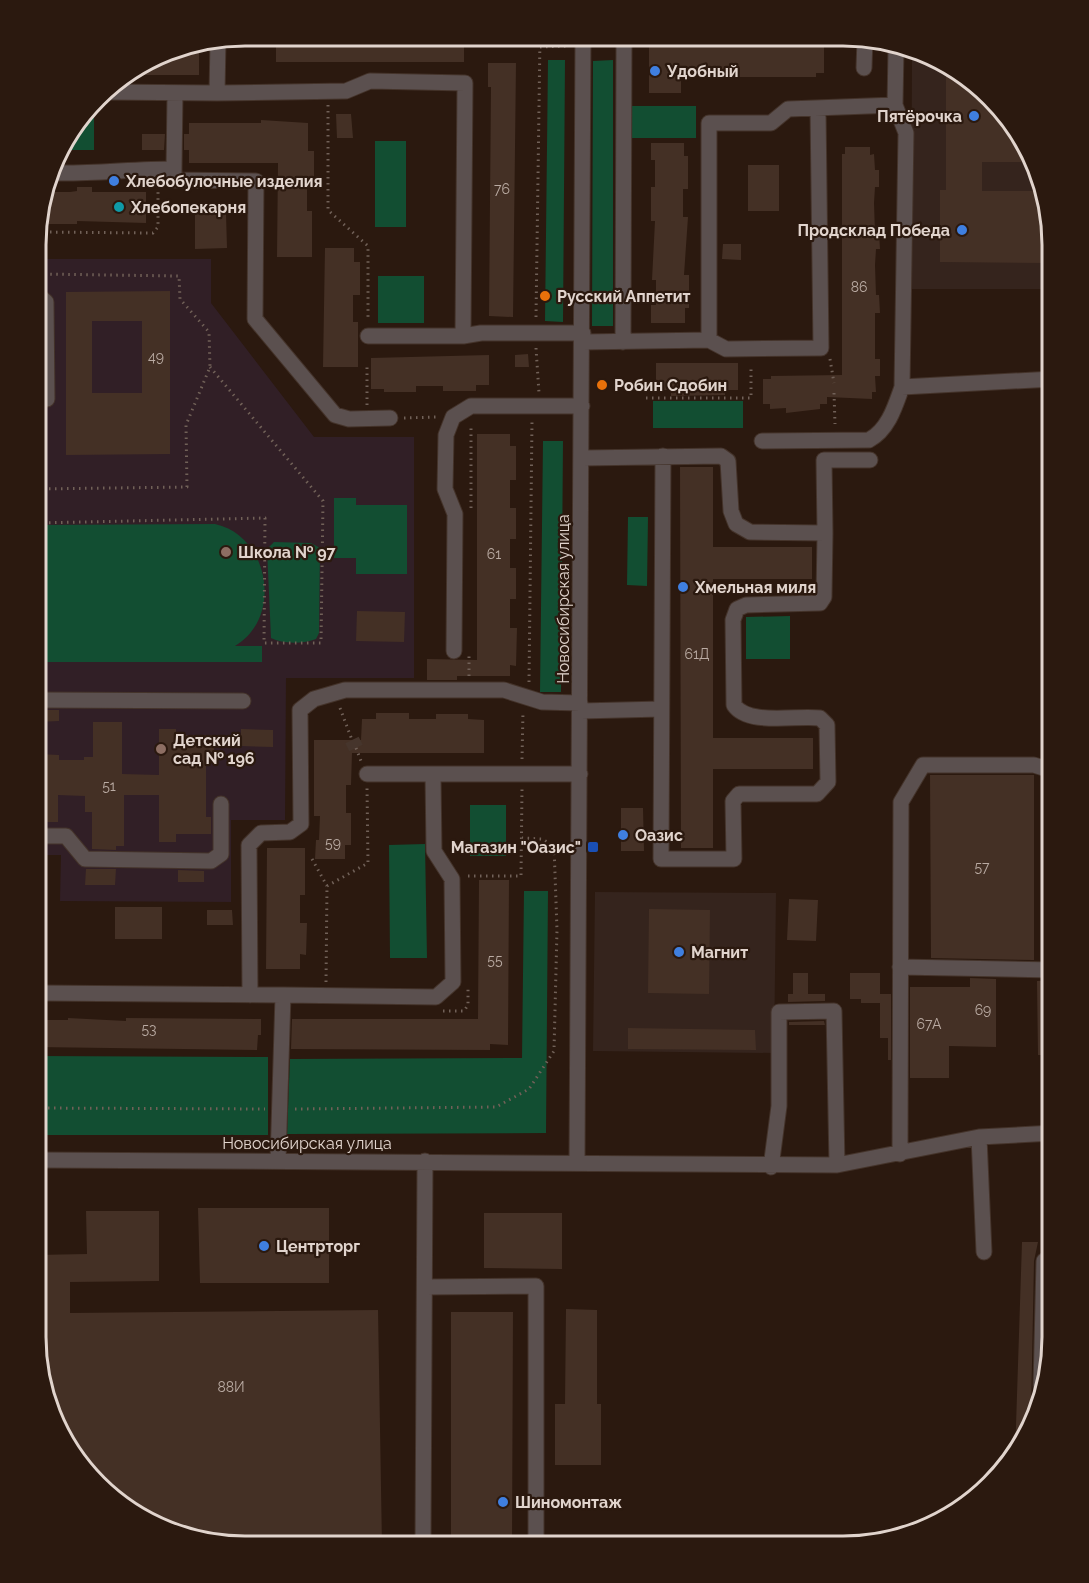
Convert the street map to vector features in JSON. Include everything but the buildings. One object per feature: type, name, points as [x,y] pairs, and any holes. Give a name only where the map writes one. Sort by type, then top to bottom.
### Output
[{"type":"street","name":"Новосибирская улица","points":[[578,1162],[583,46]]},
{"type":"street","points":[[623,342],[624,46]]},
{"type":"street","points":[[217,93],[218,48]]},
{"type":"street","points":[[864,68],[865,48]]},
{"type":"street","points":[[762,441],[869,440],[878,435],[894,410],[902,387],[906,133],[895,105],[896,53]]},
{"type":"street","points":[[119,92],[346,91],[370,81],[465,82],[463,336]]},
{"type":"street","points":[[175,93],[174,180],[256,181],[255,319],[335,415],[390,418]]},
{"type":"street","points":[[709,340],[709,123],[771,123],[788,109],[895,105]]},
{"type":"street","points":[[368,336],[463,336],[481,333],[623,342],[709,340],[726,349],[821,348],[818,109]]},
{"type":"street","points":[[61,173],[99,174],[135,169],[174,169]]},
{"type":"street","points":[[46,302],[47,399]]},
{"type":"street","points":[[902,387],[1042,380]]},
{"type":"street","points":[[454,651],[455,514],[445,489],[446,435],[453,417],[471,406],[582,406]]},
{"type":"street","points":[[663,456],[661,859],[734,859],[733,801],[739,794],[817,794],[824,790],[828,782],[827,725],[820,718],[751,717],[740,713],[734,705],[733,620],[737,609],[746,605],[820,603],[824,597],[824,460],[870,460]]},
{"type":"street","points":[[582,458],[721,456],[729,460],[731,511],[736,524],[750,532],[825,533]]},
{"type":"street","points":[[250,994],[249,845],[261,833],[290,832],[301,824],[300,710],[314,699],[345,690],[504,690],[542,702],[581,707],[661,709]]},
{"type":"street","points":[[46,700],[243,701]]},
{"type":"street","points":[[900,1154],[901,802],[923,765],[1034,765],[1042,768]]},
{"type":"street","points":[[366,774],[580,774]]},
{"type":"street","points":[[46,993],[436,997],[453,982],[452,879],[434,851],[433,775]]},
{"type":"street","points":[[46,836],[66,836],[85,859],[211,861],[221,854],[221,804]]},
{"type":"street","points":[[900,967],[1042,970]]},
{"type":"street","points":[[278,1161],[283,995]]},
{"type":"street","points":[[771,1167],[779,1106],[779,1012],[834,1011],[837,1165]]},
{"type":"street","name":"Новосибирская улица","points":[[46,1160],[578,1162],[771,1167],[837,1165],[900,1154],[939,1143],[979,1137],[1042,1133]]},
{"type":"street","points":[[979,1137],[984,1252]]},
{"type":"street","points":[[423,1536],[425,1161]]},
{"type":"street","points":[[425,1287],[536,1286],[536,1536]]},
{"type":"path","points":[[535,327],[540,46]]},
{"type":"path","points":[[328,91],[328,210],[368,246],[368,336]]},
{"type":"path","points":[[47,232],[153,232],[158,227],[158,185],[153,180]]},
{"type":"path","points":[[46,274],[179,276],[180,299],[209,332],[210,367],[186,425],[187,487],[46,489]]},
{"type":"path","points":[[535,345],[539,362]]},
{"type":"path","points":[[829,354],[834,383]]},
{"type":"path","points":[[646,398],[751,398],[752,355]]},
{"type":"path","points":[[46,523],[265,518],[264,642],[321,642],[323,501],[210,367]]},
{"type":"path","points":[[367,368],[367,418]]},
{"type":"path","points":[[834,393],[835,440]]},
{"type":"path","points":[[470,519],[471,414]]},
{"type":"path","points":[[468,887],[468,875],[521,876],[523,696],[529,684],[532,421],[528,414]]},
{"type":"path","points":[[390,418],[453,417]]},
{"type":"path","points":[[469,648],[469,684]]},
{"type":"path","points":[[334,693],[352,740]]},
{"type":"path","points":[[327,886],[368,863],[366,774]]},
{"type":"path","points":[[46,1108],[476,1109],[496,1107],[529,1089],[554,1051],[556,930],[554,846],[542,839],[522,838]]},
{"type":"path","points":[[312,859],[327,886],[326,996]]},
{"type":"path","points":[[441,1011],[464,1011],[468,1005],[468,982]]},
{"type":"shaded area","points":[[912,59],[943,73],[965,88],[1001,124],[1016,146],[1032,182],[1039,207],[1042,289],[911,289]]},
{"type":"shaded area","name":"Школа № 97","points":[[46,259],[211,259],[211,303],[314,437],[414,437],[414,678],[286,678],[285,820],[231,820],[231,902],[60,901],[61,855],[46,855]]},
{"type":"shaded area","points":[[595,892],[776,893],[774,1053],[593,1051]]},
{"type":"green space","points":[[548,60],[565,60],[563,322],[545,321]]},
{"type":"green space","points":[[613,60],[613,326],[592,326],[593,61]]},
{"type":"green space","points":[[631,106],[696,106],[696,138],[631,138]]},
{"type":"green space","points":[[94,116],[94,150],[72,150]]},
{"type":"green space","points":[[375,141],[406,141],[406,227],[375,227]]},
{"type":"green space","points":[[378,276],[424,276],[424,323],[378,323]]},
{"type":"green space","points":[[653,401],[743,401],[743,428],[653,428]]},
{"type":"green space","points":[[543,441],[563,441],[561,692],[540,692]]},
{"type":"green space","points":[[334,498],[356,498],[356,505],[407,505],[407,574],[356,574],[356,558],[334,558]]},
{"type":"green space","points":[[628,517],[648,517],[647,586],[627,585]]},
{"type":"green space","points":[[215,524],[234,532],[248,544],[258,560],[264,579],[264,598],[260,617],[250,633],[235,646],[262,646],[262,662],[46,662],[46,525]]},
{"type":"green space","points":[[274,542],[311,543],[320,548],[319,633],[316,639],[293,643],[271,638],[267,549]]},
{"type":"green space","points":[[790,616],[790,659],[746,659],[746,617]]},
{"type":"green space","points":[[470,805],[506,805],[506,856],[470,856]]},
{"type":"green space","points":[[425,844],[427,958],[390,958],[389,845]]},
{"type":"green space","points":[[524,891],[548,891],[546,1133],[287,1134],[290,1059],[522,1058]]},
{"type":"green space","points":[[46,1056],[268,1057],[268,1135],[46,1135]]},
{"type":"tunnel","points":[[352,740],[356,748]]},
{"type":"place","name":"Удобный","points":[[655,71]]},
{"type":"place","name":"Пятёрочка","points":[[974,116]]},
{"type":"place","name":"Хлебобулочные изделия","points":[[114,181]]},
{"type":"place","name":"Хлебопекарня","points":[[119,207]]},
{"type":"place","name":"Продсклад Победа","points":[[962,230]]},
{"type":"place","name":"Русский Аппетит","points":[[545,296]]},
{"type":"place","name":"Робин Сдобин","points":[[602,385]]},
{"type":"place","name":"Школа № 97","points":[[226,552]]},
{"type":"place","name":"Хмельная миля","points":[[683,587]]},
{"type":"place","name":"Детский сад № 196","points":[[161,749]]},
{"type":"place","name":"Оазис","points":[[623,835]]},
{"type":"place","name":"Магазин \"Оазис\"","points":[[593,847]]},
{"type":"place","name":"Магнит","points":[[679,952]]},
{"type":"place","name":"Центрторг","points":[[264,1246]]},
{"type":"place","name":"Шиномонтаж","points":[[503,1502]]}]
